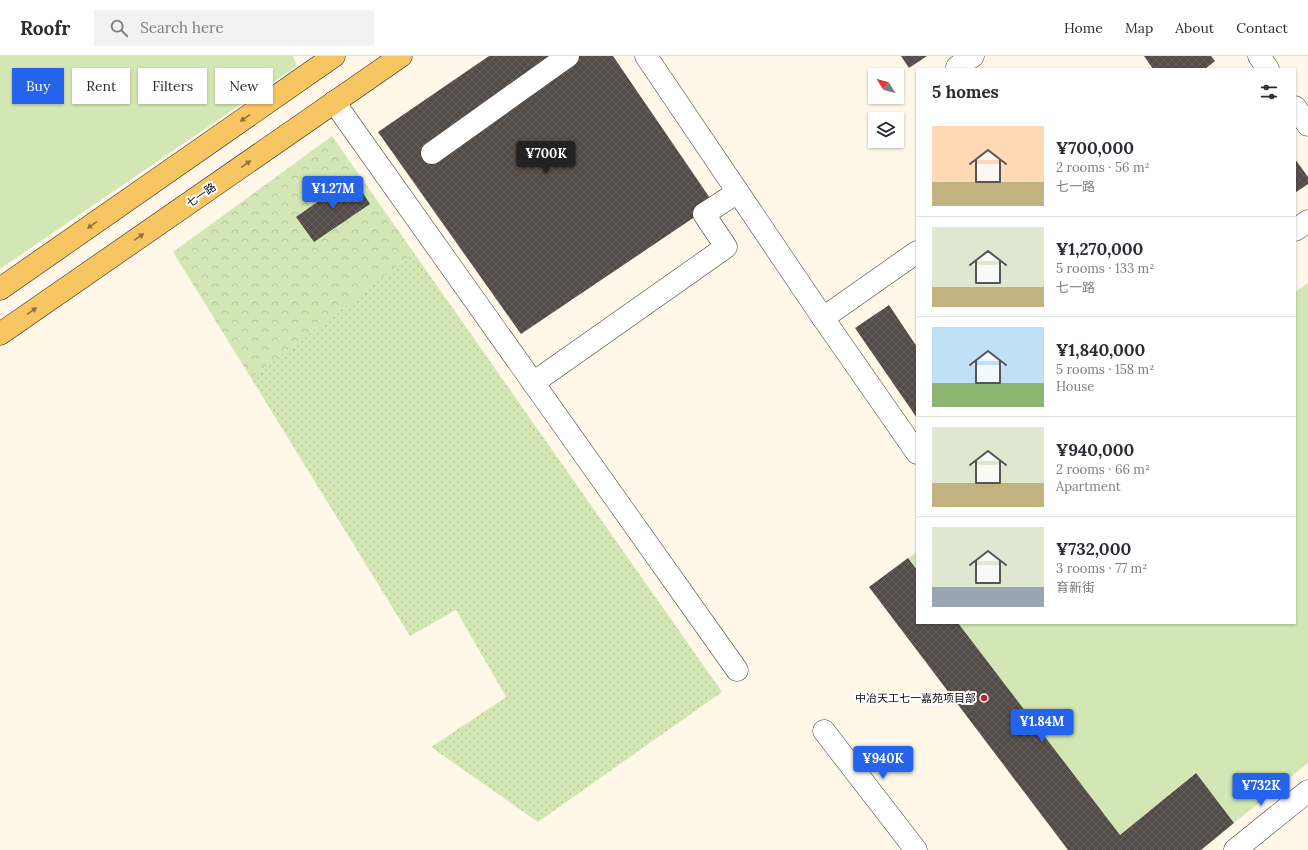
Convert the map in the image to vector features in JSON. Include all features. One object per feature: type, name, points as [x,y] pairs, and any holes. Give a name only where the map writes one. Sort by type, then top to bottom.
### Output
[{"type":"main road","points":[[0,289],[334,56]]},
{"type":"main road","name":"七一路","points":[[0,334],[401,56]]},
{"type":"street","points":[[432,153],[568,56]]},
{"type":"street","points":[[646,56],[823,318],[916,452]]},
{"type":"street","points":[[958,68],[973,56]]},
{"type":"street","points":[[1259,56],[1267,68]]},
{"type":"street","points":[[334,102],[737,670]]},
{"type":"street","points":[[1296,108],[1308,125]]},
{"type":"street","points":[[533,383],[726,247],[704,214],[738,192]]},
{"type":"street","points":[[1296,229],[1308,221]]},
{"type":"street","points":[[823,318],[916,253]]},
{"type":"street","points":[[824,731],[916,850]]},
{"type":"street","points":[[1235,850],[1308,791]]},
{"type":"green space","points":[[0,56],[293,56],[297,66],[273,82],[273,68],[215,68],[215,104],[241,104],[0,269]]},
{"type":"green space","points":[[332,136],[414,253],[251,378],[173,252]]},
{"type":"green space","points":[[414,253],[722,692],[538,822],[431,747],[506,697],[456,610],[410,636],[251,378]]},
{"type":"green space","points":[[1308,283],[1308,763],[1234,823],[1195,773],[1120,835],[959,624],[1296,624],[1296,291]]},
{"type":"green space","points":[[916,553],[916,569],[908,558]]},
{"type":"building","points":[[489,56],[613,56],[714,204],[521,334],[378,132]]},
{"type":"building","points":[[901,56],[927,56],[909,68]]},
{"type":"building","points":[[1144,56],[1211,56],[1215,61],[1206,68],[1152,68]]},
{"type":"building","points":[[1296,160],[1308,177],[1308,184],[1296,192]]},
{"type":"building","points":[[353,177],[370,204],[314,242],[296,217]]},
{"type":"building","points":[[889,305],[916,346],[916,417],[855,328]]},
{"type":"building","name":"中冶天工七一嘉苑项目部","points":[[908,558],[916,569],[916,624],[959,624],[1120,835],[1196,773],[1234,823],[1201,850],[1068,850],[869,587]]},
{"type":"place","name":"中冶天工七一嘉苑项目部","points":[[984,698]]}]
